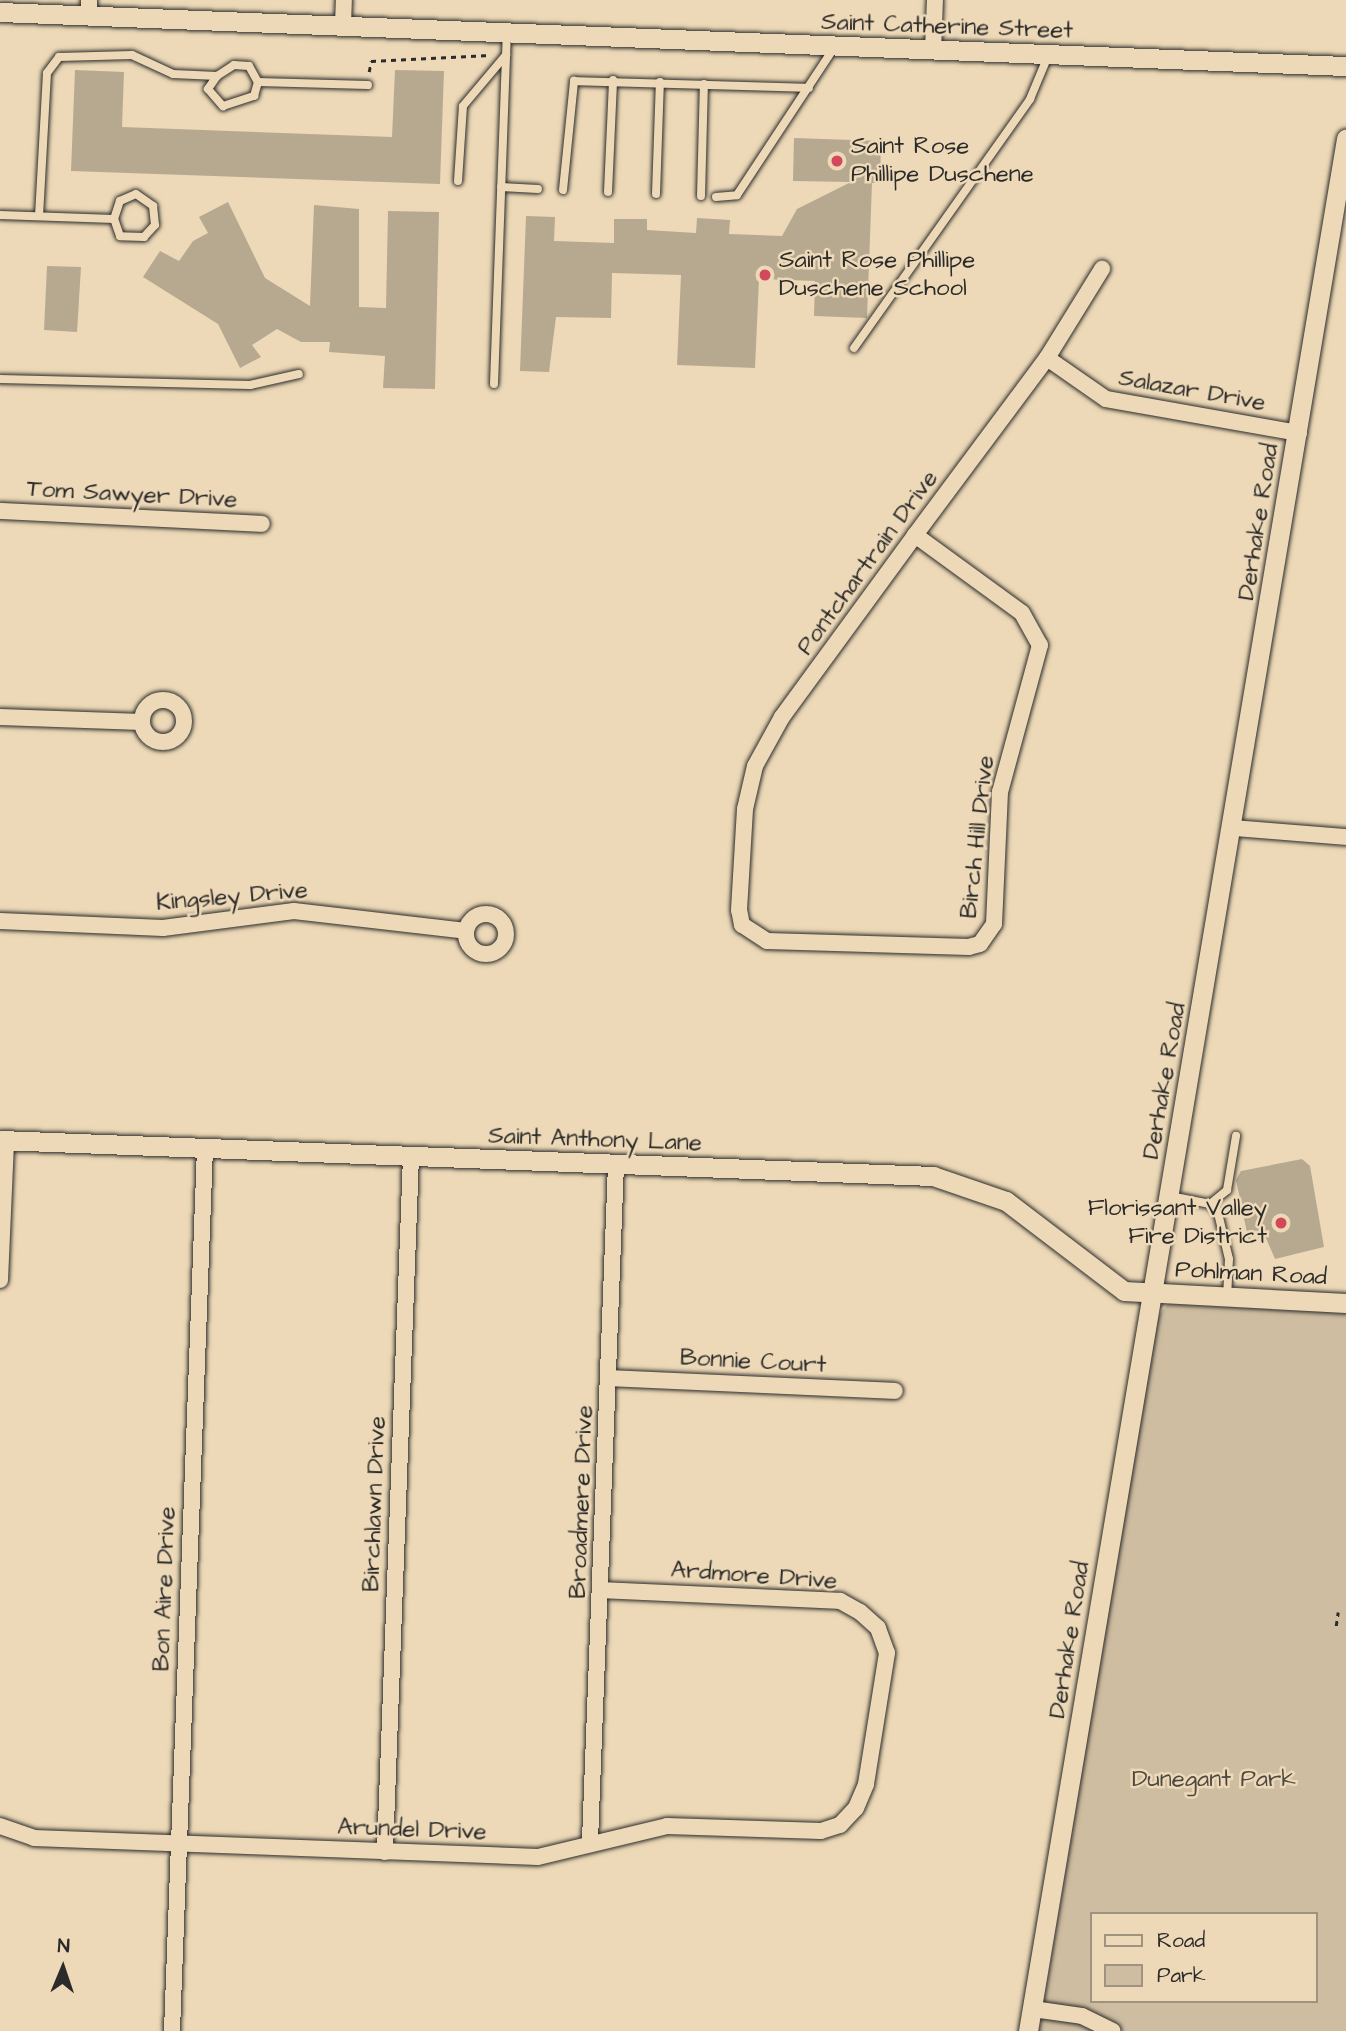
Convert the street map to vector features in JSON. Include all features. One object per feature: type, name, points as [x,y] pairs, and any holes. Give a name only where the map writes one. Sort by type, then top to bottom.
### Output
[{"type":"street","points":[[343,25],[344,0]]},
{"type":"street","points":[[933,51],[935,0]]},
{"type":"street","name":"Saint Catherine Street","points":[[0,12],[89,7],[343,25],[1048,56],[1346,66]]},
{"type":"street","points":[[0,12],[0,28]]},
{"type":"street","name":"Derhake Road","points":[[1028,2031],[1234,828],[1346,139]]},
{"type":"street","name":"Pontchartrain Drive","points":[[739,910],[745,809],[755,766],[782,717],[1047,358],[1102,268]]},
{"type":"street","name":"Salazar Drive","points":[[1047,358],[1106,399],[1299,433]]},
{"type":"street","name":"Tom Sawyer Drive","points":[[0,511],[262,524]]},
{"type":"street","name":"Birch Hill Drive","points":[[739,910],[742,925],[768,942],[969,947],[989,936],[1000,792],[1040,645],[1022,613],[915,535]]},
{"type":"street","points":[[0,717],[142,722]]},
{"type":"street","points":[[1234,828],[1346,837]]},
{"type":"street","name":"Kingsley Drive","points":[[0,921],[163,928],[294,911],[466,931]]},
{"type":"street","points":[[0,1280],[3,1140]]},
{"type":"street","name":"Saint Anthony Lane","points":[[3,1140],[933,1176],[1006,1201],[1066,1244],[1101,1280],[1124,1291],[1153,1294]]},
{"type":"street","name":"Bon Aire Drive","points":[[173,2031],[205,1148]]},
{"type":"street","name":"Birchlawn Drive","points":[[385,1852],[411,1157]]},
{"type":"street","name":"Broadmere Drive","points":[[590,1841],[610,1378],[615,1165]]},
{"type":"street","name":"Pohlman Road","points":[[1153,1294],[1346,1303]]},
{"type":"street","name":"Bonnie Court","points":[[610,1378],[895,1391]]},
{"type":"street","name":"Ardmore Drive","points":[[602,1590],[840,1601],[878,1628],[887,1653],[866,1784],[848,1816],[821,1831]]},
{"type":"street","name":"Arundel Drive","points":[[0,1826],[34,1838],[178,1846],[538,1857],[590,1841],[667,1826],[821,1831]]},
{"type":"street","points":[[1033,2009],[1082,2016],[1113,2031]]},
{"type":"lane","points":[[494,384],[507,32]]},
{"type":"lane","points":[[716,197],[737,195],[834,47]]},
{"type":"lane","points":[[39,216],[47,73],[59,57],[132,55],[173,74],[217,75]]},
{"type":"lane","points":[[458,181],[463,106],[506,55]]},
{"type":"lane","points":[[854,348],[1030,99],[1048,56]]},
{"type":"lane","points":[[233,65],[249,66],[258,82],[254,96],[223,106],[208,89],[217,75],[233,65]]},
{"type":"lane","points":[[563,190],[570,87],[580,79],[809,88]]},
{"type":"lane","points":[[608,192],[613,80]]},
{"type":"lane","points":[[258,82],[368,85]]},
{"type":"lane","points":[[656,194],[660,82]]},
{"type":"lane","points":[[701,196],[704,84]]},
{"type":"lane","points":[[500,187],[538,189]]},
{"type":"lane","points":[[136,194],[153,206],[155,225],[144,237],[120,236],[114,219],[120,201],[136,194]]},
{"type":"lane","points":[[0,215],[114,219]]},
{"type":"lane","points":[[0,379],[250,385],[299,374]]},
{"type":"lane","points":[[1210,1204],[1227,1190],[1236,1136]]},
{"type":"lane","points":[[1170,1195],[1210,1204]]},
{"type":"lane","points":[[1210,1204],[1229,1259],[1227,1297]]},
{"type":"path","points":[[368,85],[371,61],[506,55]]},
{"type":"path","points":[[1336,1626],[1338,1612]]},
{"type":"green space","name":"Dunegant Park","points":[[1168,1304],[1346,1313],[1346,2031],[1039,2031],[1157,1318]]},
{"type":"building","points":[[75,70],[124,72],[122,127],[392,137],[395,70],[444,71],[440,184],[71,171]]},
{"type":"building","name":"Saint Rose Phillipe Duschene School","points":[[794,138],[881,141],[880,183],[872,183],[867,318],[814,316],[815,281],[759,279],[755,368],[677,365],[681,275],[612,273],[611,318],[556,317],[549,372],[520,371],[526,216],[555,217],[554,241],[614,243],[614,219],[647,219],[647,230],[696,233],[697,218],[730,220],[729,234],[782,236],[797,209],[851,182],[793,181]]},
{"type":"building","points":[[228,202],[265,278],[310,306],[314,205],[359,209],[359,307],[386,308],[388,211],[439,212],[435,389],[383,388],[385,356],[329,352],[330,342],[301,342],[277,329],[252,345],[261,357],[240,368],[218,324],[143,277],[160,251],[179,261],[193,241],[208,233],[199,217]]},
{"type":"building","points":[[47,266],[81,267],[77,332],[44,330]]},
{"type":"building","name":"Florissant Valley Fire District","points":[[1302,1159],[1310,1166],[1324,1247],[1275,1259],[1266,1238],[1249,1242],[1236,1180],[1241,1171]]},
{"type":"place","name":"Saint Rose Phillipe Duschene","points":[[837,161]]},
{"type":"place","name":"Saint Rose Phillipe Duschene School","points":[[765,275]]},
{"type":"place","name":"Florissant Valley Fire District","points":[[1281,1223]]}]
